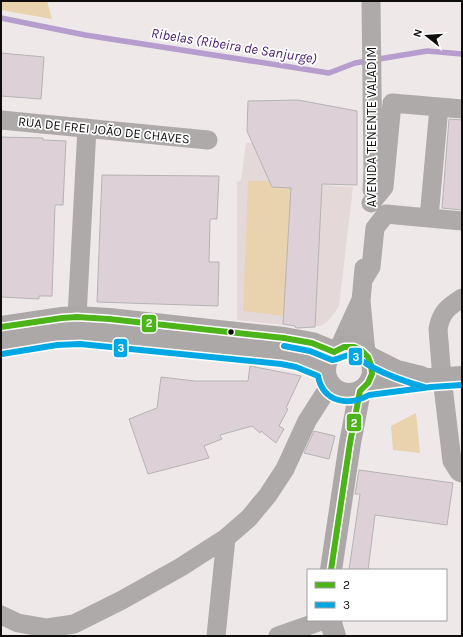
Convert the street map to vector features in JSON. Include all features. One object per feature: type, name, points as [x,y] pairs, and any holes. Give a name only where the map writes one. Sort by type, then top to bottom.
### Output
[{"type":"main road","points":[[1,327],[77,317],[109,319],[284,338],[312,343],[332,369],[346,422],[350,444]]},
{"type":"main road","points":[[1,346],[56,337],[80,336],[282,356],[332,369]]},
{"type":"main road","points":[[345,347],[352,347],[359,349],[367,356],[397,371],[411,375],[445,378],[363,389],[352,394],[345,394],[338,392],[332,369],[345,347]]},
{"type":"main road","points":[[331,569],[350,444],[363,389],[370,381],[372,373],[372,365],[367,356]]},
{"type":"main road","points":[[330,621],[335,636]]},
{"type":"street","name":"AVENIDA TENENTE VALADIM","points":[[367,356],[361,301],[373,170],[371,1]]},
{"type":"street","points":[[371,203],[384,187],[392,103],[462,109]]},
{"type":"street","points":[[429,218],[439,107]]},
{"type":"street","name":"RUA DE FREI JOÃO DE CHAVES","points":[[1,120],[208,140]]},
{"type":"street","points":[[77,317],[87,128]]},
{"type":"street","points":[[363,280],[371,267],[375,228],[386,214],[462,221]]},
{"type":"street","points":[[457,467],[438,336],[439,322],[445,311],[462,298]]},
{"type":"street","name":"AVENIDA TENENTE VALADIM","points":[[1,615],[18,623],[47,628],[74,624],[122,600],[181,567],[226,538],[249,518],[268,496],[287,464],[332,369],[361,301]]},
{"type":"street","points":[[216,636],[226,538]]},
{"type":"street","points":[[284,635],[321,621]]},
{"type":"shaded area","points":[[1,1],[47,1],[52,19],[1,10]]},
{"type":"shaded area","points":[[246,143],[254,143],[320,185],[353,187],[339,306],[327,322],[320,326],[295,326],[237,320],[237,182],[241,181]]},
{"type":"shaded area","points":[[306,180],[284,316],[243,311],[248,181]]},
{"type":"shaded area","points":[[416,413],[420,453],[393,450],[391,426]]},
{"type":"building","points":[[1,53],[44,57],[41,99],[1,96]]},
{"type":"building","points":[[298,100],[357,111],[357,185],[322,184],[315,327],[297,328],[295,326],[283,324],[291,188],[272,187],[247,131],[248,101]]},
{"type":"building","points":[[449,119],[462,120],[462,210],[442,208]]},
{"type":"building","points":[[1,137],[43,138],[43,140],[66,141],[63,205],[55,205],[52,296],[39,296],[39,299],[1,297]]},
{"type":"building","points":[[102,175],[219,176],[217,219],[210,219],[209,262],[219,262],[218,306],[97,302]]},
{"type":"building","points":[[250,366],[301,376],[286,408],[288,409],[279,426],[284,429],[276,443],[252,426],[220,435],[222,439],[204,446],[209,458],[148,474],[129,419],[157,408],[161,377],[195,381],[248,381]]},
{"type":"building","points":[[314,431],[335,436],[329,459],[304,453]]},
{"type":"building","points":[[359,470],[453,483],[447,525],[375,515],[368,569],[349,569],[360,494],[355,494]]},
{"type":"waterway","name":"Ribelas (Ribeira de Sanjurge)","points":[[1,18],[85,35],[329,73],[355,63],[427,51],[462,54]]},
{"type":"transit line","name":"2","points":[[1,327],[62,318],[77,317],[109,319],[284,338],[312,343],[334,352],[344,347],[354,347],[362,351],[368,357],[372,374],[368,383],[360,391],[350,443],[331,569]]},
{"type":"transit line","name":"3","points":[[2,354],[57,345],[80,344],[281,364],[296,367],[318,376],[325,392],[331,397],[345,401],[353,401],[369,395],[431,387],[462,385]]},
{"type":"transit line","name":"3","points":[[284,346],[310,351],[332,360],[350,355],[359,358],[369,366],[385,373],[424,387]]}]
